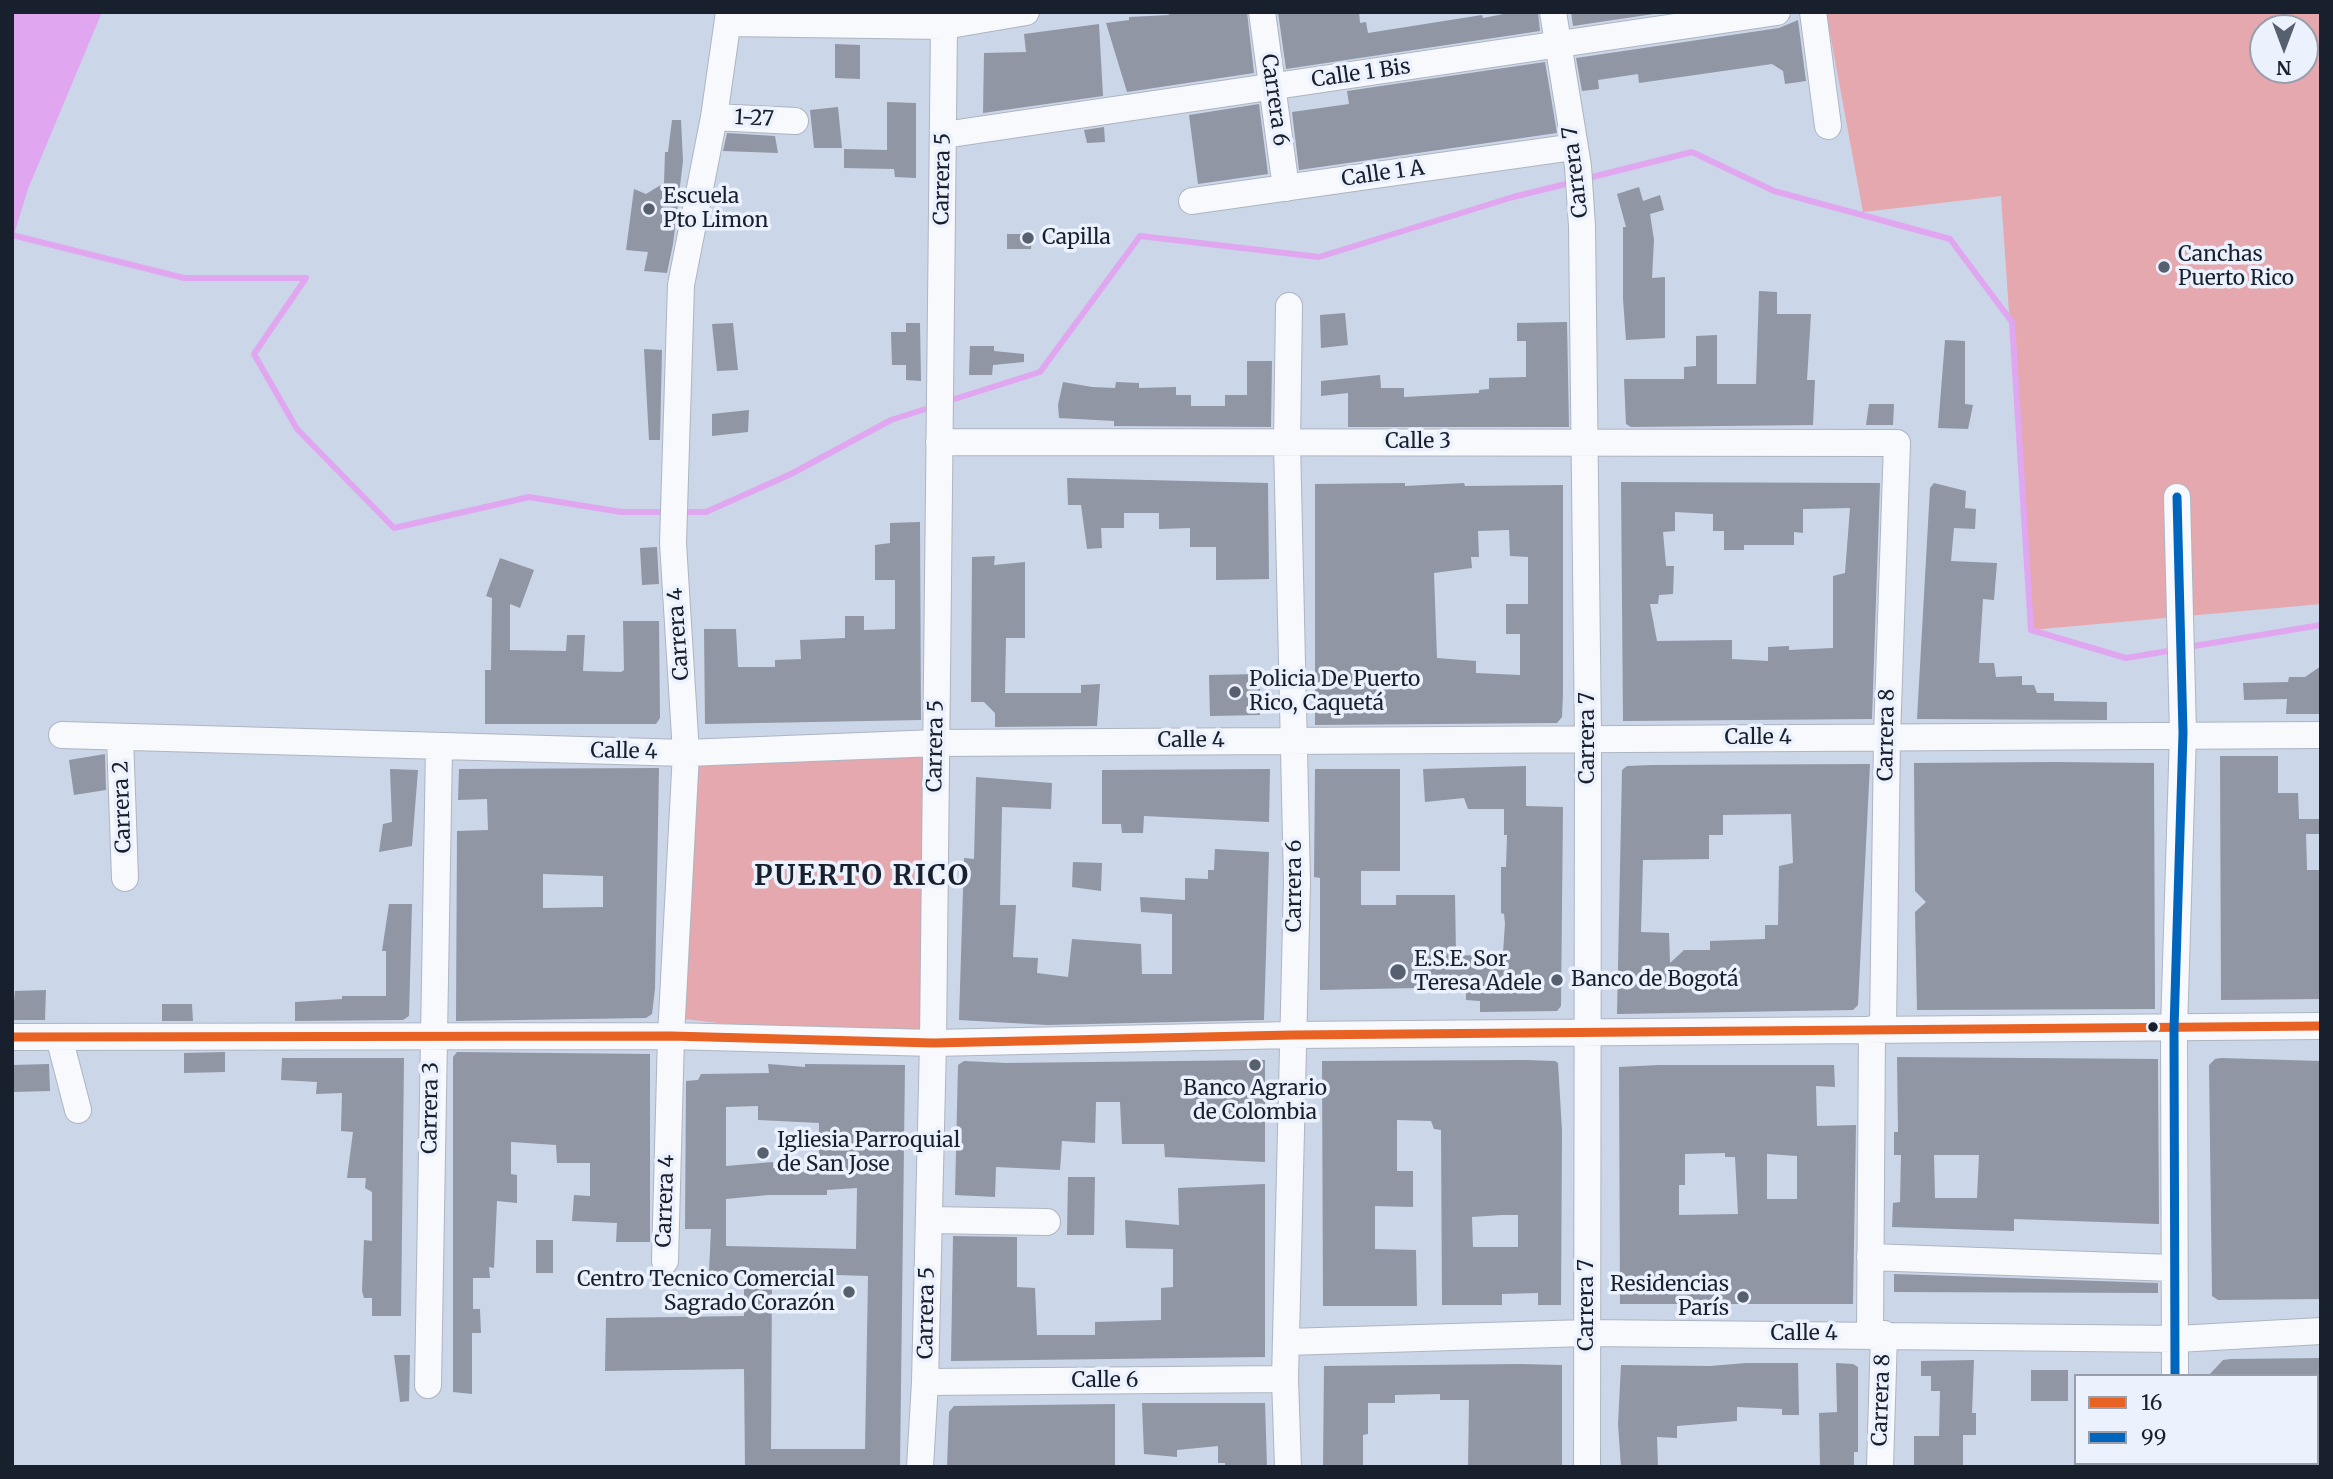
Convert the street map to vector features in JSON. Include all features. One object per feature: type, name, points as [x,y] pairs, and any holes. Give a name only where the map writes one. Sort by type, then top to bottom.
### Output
[{"type":"street","points":[[729,17],[944,26],[1026,12]]},
{"type":"street","name":"Carrera 6","points":[[1262,12],[1286,188]]},
{"type":"street","name":"Carrera 7","points":[[1553,12],[1576,156],[1582,226],[1588,738],[1587,1467]]},
{"type":"street","name":"Calle 1 Bis","points":[[944,135],[1777,12]]},
{"type":"street","points":[[1812,12],[1828,126]]},
{"type":"street","name":"Carrera 4","points":[[665,1261],[671,1036],[686,753],[673,543],[681,285],[714,117],[729,17]]},
{"type":"street","name":"Carrera 5","points":[[920,1467],[925,1382],[933,1043],[944,26]]},
{"type":"street","name":"1-27","points":[[714,117],[795,121]]},
{"type":"street","name":"Calle 1 A","points":[[1192,201],[1576,156]]},
{"type":"street","name":"Carrera 6","points":[[1288,1467],[1285,1379],[1297,882],[1287,442],[1289,306]]},
{"type":"street","name":"Calle 3","points":[[939,432],[1287,442],[1897,443]]},
{"type":"street","name":"Carrera 8","points":[[1880,1467],[1877,1334],[1870,1257],[1897,443]]},
{"type":"street","points":[[2175,1374],[2174,1029],[2183,733],[2177,496]]},
{"type":"street","name":"Calle 4","points":[[62,735],[686,753],[936,743],[2183,733],[2321,735]]},
{"type":"street","name":"Carrera 2","points":[[120,737],[125,878]]},
{"type":"street","name":"Carrera 3","points":[[428,1385],[439,747]]},
{"type":"street","points":[[12,1037],[671,1036],[933,1043],[1292,1035],[2321,1026]]},
{"type":"street","points":[[59,1037],[78,1110]]},
{"type":"street","points":[[929,1220],[1047,1222]]},
{"type":"street","points":[[1870,1257],[2173,1268]]},
{"type":"street","name":"Calle 4","points":[[1286,1342],[1587,1333],[2176,1339],[2321,1331]]},
{"type":"street","name":"Calle 6","points":[[925,1382],[1285,1379]]},
{"type":"shaded area","points":[[12,12],[102,12],[28,189],[12,241]]},
{"type":"shaded area","name":"Canchas Puerto Rico","points":[[1826,12],[2321,12],[2321,604],[2031,630],[2001,196],[1863,212]]},
{"type":"shaded area","points":[[930,747],[924,1034],[786,1031],[684,1019],[686,753]]},
{"type":"building","points":[[1168,12],[1247,12],[1254,73],[1127,92],[1106,23],[1129,20],[1129,17],[1169,15]]},
{"type":"building","points":[[1278,12],[1359,12],[1360,23],[1366,22],[1368,33],[1482,15],[1483,18],[1514,12],[1538,12],[1540,31],[1286,69]]},
{"type":"building","points":[[1571,12],[1667,12],[1573,26]]},
{"type":"building","points":[[1798,20],[1806,81],[1785,84],[1783,71],[1772,64],[1639,83],[1638,74],[1598,80],[1599,89],[1582,91],[1576,58],[1779,28]]},
{"type":"building","points":[[1099,24],[1103,96],[983,113],[984,53],[1026,52],[1024,34]]},
{"type":"building","points":[[835,44],[860,45],[860,79],[835,78]]},
{"type":"building","points":[[1545,62],[1557,133],[1299,170],[1292,112],[1349,104],[1347,91]]},
{"type":"building","points":[[887,102],[916,103],[916,178],[895,177],[894,169],[844,168],[844,149],[887,150]]},
{"type":"building","points":[[1259,104],[1268,174],[1198,184],[1189,115]]},
{"type":"building","points":[[838,107],[842,148],[814,148],[810,110]]},
{"type":"building","points":[[672,120],[681,120],[683,161],[673,244],[667,273],[644,271],[648,252],[626,250],[634,189],[646,194],[664,183],[665,152],[668,152]]},
{"type":"building","points":[[1104,127],[1105,142],[1087,143],[1084,130]]},
{"type":"building","points":[[727,133],[775,136],[778,153],[723,151]]},
{"type":"building","points":[[1639,187],[1643,201],[1660,195],[1664,210],[1650,214],[1654,240],[1652,278],[1665,277],[1665,338],[1626,340],[1623,227],[1626,227],[1617,194]]},
{"type":"building","points":[[1007,234],[1032,234],[1031,249],[1007,249]]},
{"type":"building","points":[[1759,291],[1777,292],[1777,314],[1811,314],[1807,380],[1815,380],[1813,425],[1631,427],[1626,424],[1624,379],[1684,379],[1684,367],[1696,366],[1696,336],[1717,335],[1717,384],[1756,384]]},
{"type":"building","points":[[1345,313],[1348,345],[1321,348],[1320,315]]},
{"type":"building","points":[[1567,322],[1569,427],[1348,427],[1348,393],[1321,396],[1321,381],[1380,375],[1381,388],[1404,388],[1404,397],[1479,393],[1479,390],[1489,389],[1489,378],[1526,377],[1526,341],[1517,341],[1517,323]]},
{"type":"building","points":[[733,323],[738,370],[717,371],[712,324]]},
{"type":"building","points":[[906,323],[920,323],[921,381],[906,380],[906,365],[892,365],[891,332],[906,332]]},
{"type":"building","points":[[1945,340],[1965,341],[1965,404],[1973,405],[1968,429],[1938,428]]},
{"type":"building","points":[[970,346],[994,346],[994,351],[1024,354],[1024,362],[993,365],[992,375],[969,375]]},
{"type":"building","points":[[644,349],[662,350],[660,440],[649,440]]},
{"type":"building","points":[[1247,361],[1272,361],[1271,427],[1114,426],[1114,421],[1059,418],[1058,405],[1063,382],[1092,387],[1115,388],[1116,382],[1139,383],[1139,388],[1176,387],[1176,395],[1191,395],[1191,406],[1225,406],[1225,395],[1247,395]]},
{"type":"building","points":[[1869,404],[1894,404],[1893,425],[1866,425]]},
{"type":"building","points":[[749,410],[748,432],[712,436],[712,414]]},
{"type":"building","points":[[1067,478],[1268,483],[1269,579],[1216,580],[1216,547],[1190,547],[1190,528],[1159,529],[1159,513],[1124,513],[1124,528],[1101,528],[1102,548],[1087,549],[1081,505],[1068,505]]},
{"type":"building","points":[[1621,482],[1880,483],[1872,719],[1623,721]],"holes":[[[1850,508],[1845,573],[1833,576],[1833,648],[1789,650],[1789,646],[1768,647],[1768,661],[1732,659],[1732,640],[1657,641],[1650,604],[1658,604],[1659,595],[1673,594],[1674,566],[1666,566],[1663,532],[1675,531],[1675,512],[1713,514],[1713,531],[1724,531],[1724,550],[1744,550],[1744,545],[1794,545],[1794,532],[1803,533],[1803,509]]]},
{"type":"building","points":[[1934,483],[1966,491],[1965,508],[1976,509],[1975,529],[1954,528],[1951,561],[1997,563],[1994,600],[1983,599],[1979,663],[1994,663],[1996,677],[2022,676],[2022,685],[2034,685],[2037,693],[2054,693],[2054,701],[2107,702],[2107,720],[1917,719],[1930,488]]},
{"type":"building","points":[[1315,484],[1563,485],[1563,693],[1562,717],[1557,723],[1315,725]],"holes":[[[1509,530],[1510,556],[1528,557],[1528,604],[1506,604],[1506,634],[1520,634],[1520,675],[1476,673],[1476,661],[1437,658],[1434,573],[1472,568],[1471,557],[1479,557],[1478,531]]]},
{"type":"building","points":[[920,522],[921,720],[705,724],[704,629],[736,629],[738,667],[775,667],[775,660],[801,659],[800,640],[845,638],[845,616],[864,616],[864,630],[895,629],[895,580],[875,580],[875,545],[890,543],[890,523]]},
{"type":"building","points":[[657,547],[659,584],[642,585],[640,548]]},
{"type":"building","points":[[995,556],[994,565],[1025,562],[1025,638],[1006,638],[1005,693],[1081,693],[1081,685],[1100,684],[1097,726],[995,727],[995,713],[984,702],[971,702],[972,557]]},
{"type":"building","points":[[500,558],[534,570],[520,608],[510,604],[510,650],[566,651],[567,635],[585,635],[583,671],[621,672],[624,670],[623,621],[659,621],[660,718],[656,724],[485,724],[485,670],[491,670],[492,598],[486,596]]},
{"type":"building","points":[[2321,666],[2321,714],[2286,714],[2287,699],[2244,700],[2243,683],[2288,682],[2289,677],[2305,677]]},
{"type":"building","points":[[1260,674],[1260,715],[1210,716],[1209,675]]},
{"type":"building","points":[[105,754],[106,790],[74,795],[69,760]]},
{"type":"building","points":[[2220,756],[2278,756],[2278,793],[2298,793],[2299,819],[2321,819],[2321,834],[2306,834],[2307,870],[2320,870],[2321,999],[2221,1000]]},
{"type":"building","points":[[1914,763],[2154,763],[2155,1009],[1917,1010],[1915,912],[1926,902],[1915,891]]},
{"type":"building","points":[[1870,764],[1858,1005],[1853,1010],[1617,1014],[1622,770],[1627,766]],"holes":[[[1791,814],[1793,863],[1779,866],[1778,925],[1765,925],[1765,939],[1710,941],[1710,950],[1684,950],[1670,963],[1669,933],[1641,932],[1643,860],[1709,859],[1709,835],[1723,835],[1723,815]]]},
{"type":"building","points":[[1526,766],[1526,806],[1563,807],[1561,1006],[1557,1011],[1480,1012],[1480,1001],[1466,1000],[1466,987],[1320,990],[1320,878],[1314,877],[1315,769],[1400,769],[1400,871],[1361,871],[1361,905],[1396,905],[1396,895],[1455,895],[1456,955],[1492,956],[1492,953],[1503,953],[1505,923],[1504,914],[1501,913],[1501,867],[1506,867],[1507,835],[1504,835],[1504,809],[1468,809],[1464,798],[1425,802],[1423,769]]},
{"type":"building","points":[[659,768],[655,989],[652,1014],[646,1018],[456,1021],[457,831],[488,830],[487,799],[458,800],[459,769]],"holes":[[[543,874],[603,876],[603,907],[543,908]]]},
{"type":"building","points":[[390,769],[418,770],[412,846],[379,852],[383,824],[392,822]]},
{"type":"building","points":[[1270,769],[1269,822],[1144,816],[1143,833],[1122,833],[1121,824],[1102,824],[1102,770]]},
{"type":"building","points":[[976,777],[1052,783],[1051,809],[1002,807],[1000,905],[1016,905],[1013,957],[1038,958],[1037,973],[1068,977],[1072,939],[1141,944],[1142,974],[1172,974],[1172,914],[1141,912],[1140,897],[1185,900],[1185,878],[1208,879],[1208,870],[1214,870],[1215,849],[1269,852],[1264,1020],[1047,1025],[959,1020],[964,858],[974,859]]},
{"type":"building","points":[[1073,862],[1102,863],[1101,891],[1072,887]]},
{"type":"building","points":[[389,904],[412,904],[409,1016],[403,1020],[295,1021],[295,1002],[342,999],[342,996],[386,996],[386,951],[382,951]]},
{"type":"building","points":[[46,990],[45,1020],[12,1020],[15,991]]},
{"type":"building","points":[[162,1004],[192,1004],[193,1021],[162,1021]]},
{"type":"building","points":[[225,1052],[225,1072],[184,1073],[184,1053]]},
{"type":"building","points":[[457,1052],[650,1054],[650,1242],[616,1242],[617,1223],[572,1221],[574,1195],[590,1196],[590,1163],[557,1163],[556,1145],[511,1142],[511,1174],[517,1175],[517,1203],[497,1201],[494,1268],[489,1267],[490,1278],[473,1278],[473,1309],[480,1309],[481,1333],[472,1333],[472,1394],[453,1392],[453,1057]]},
{"type":"building","points":[[1897,1057],[2158,1059],[2159,1224],[2014,1219],[2014,1231],[1892,1227],[1893,1203],[1900,1202],[1901,1155],[1894,1155],[1894,1132],[1898,1132]],"holes":[[[1934,1155],[1979,1155],[1977,1198],[1935,1198]]]},
{"type":"building","points":[[282,1058],[404,1058],[401,1316],[372,1316],[372,1298],[364,1298],[362,1291],[364,1240],[372,1241],[372,1192],[365,1188],[366,1178],[347,1178],[353,1132],[341,1131],[342,1093],[316,1094],[317,1082],[281,1080]]},
{"type":"building","points":[[2215,1059],[2321,1061],[2321,1299],[2218,1300],[2212,1296],[2209,1065]]},
{"type":"building","points":[[1265,1060],[1265,1162],[1165,1157],[1164,1144],[1122,1144],[1120,1102],[1096,1102],[1095,1143],[1062,1141],[1060,1170],[996,1167],[995,1197],[955,1195],[958,1065],[964,1061],[1006,1063]]},
{"type":"building","points":[[1525,1060],[1558,1063],[1562,1131],[1561,1305],[1538,1305],[1538,1293],[1502,1294],[1502,1305],[1442,1305],[1441,1130],[1434,1129],[1431,1121],[1397,1120],[1397,1171],[1413,1171],[1413,1207],[1375,1206],[1375,1249],[1416,1250],[1417,1306],[1323,1306],[1322,1061]],"holes":[[[1518,1215],[1518,1247],[1473,1247],[1472,1217]]]},
{"type":"building","points":[[49,1064],[50,1091],[12,1092],[13,1065]]},
{"type":"building","points":[[768,1064],[805,1067],[805,1064],[905,1065],[900,1467],[745,1467],[744,1369],[605,1371],[606,1318],[744,1316],[744,1273],[709,1272],[711,1229],[685,1229],[686,1081],[698,1080],[701,1074],[769,1073]],"holes":[[[758,1106],[758,1120],[819,1123],[819,1171],[787,1172],[787,1168],[773,1168],[773,1162],[726,1166],[726,1107]],[[857,1188],[856,1249],[726,1246],[726,1199],[768,1195],[827,1195],[827,1190]],[[772,1273],[868,1276],[865,1449],[771,1449]]]},
{"type":"building","points":[[1834,1065],[1835,1087],[1816,1086],[1817,1126],[1856,1125],[1853,1304],[1620,1304],[1619,1067]],"holes":[[[1725,1153],[1725,1157],[1735,1157],[1738,1214],[1679,1215],[1679,1185],[1685,1185],[1685,1154]],[[1767,1154],[1797,1156],[1797,1199],[1767,1199]]]},
{"type":"building","points":[[1068,1177],[1095,1177],[1094,1235],[1067,1235]]},
{"type":"building","points":[[1265,1184],[1265,1357],[951,1361],[953,1236],[1017,1237],[1017,1287],[1035,1288],[1037,1335],[1095,1335],[1095,1322],[1161,1320],[1161,1288],[1173,1287],[1173,1249],[1126,1248],[1125,1220],[1179,1225],[1178,1188]]},
{"type":"building","points":[[536,1240],[553,1240],[553,1273],[536,1273]]},
{"type":"building","points":[[1894,1274],[2158,1283],[2158,1293],[1894,1292]]},
{"type":"building","points":[[394,1355],[410,1355],[409,1401],[400,1402]]},
{"type":"building","points":[[2321,1358],[2321,1376],[2210,1374],[2223,1360]]},
{"type":"building","points":[[1974,1360],[1972,1413],[1976,1413],[1976,1435],[1963,1435],[1963,1467],[1914,1467],[1914,1436],[1939,1436],[1940,1391],[1931,1391],[1931,1376],[1921,1376],[1921,1361]]},
{"type":"building","points":[[1798,1363],[1799,1415],[1782,1415],[1782,1409],[1737,1407],[1737,1421],[1677,1426],[1677,1438],[1657,1437],[1658,1467],[1621,1467],[1618,1424],[1621,1365],[1710,1366]]},
{"type":"building","points":[[1836,1363],[1858,1367],[1858,1452],[1854,1452],[1854,1467],[1820,1467],[1819,1413],[1837,1412]]},
{"type":"building","points":[[1562,1365],[1562,1467],[1468,1467],[1469,1400],[1440,1400],[1440,1394],[1395,1395],[1395,1403],[1368,1403],[1368,1434],[1363,1435],[1363,1467],[1323,1467],[1324,1366]]},
{"type":"building","points":[[2031,1370],[2068,1370],[2068,1401],[2031,1401]]},
{"type":"building","points":[[1142,1403],[1265,1403],[1267,1467],[1225,1467],[1225,1463],[1218,1463],[1218,1446],[1177,1450],[1177,1457],[1144,1454]]},
{"type":"building","points":[[1115,1404],[1115,1467],[947,1467],[949,1412],[954,1406]]},
{"type":"waterway","points":[[1584,179],[1692,152],[1774,191],[1950,239],[2012,322],[2031,630],[2126,658],[2174,650]]},
{"type":"waterway","points":[[945,402],[1040,372],[1140,236],[1319,257],[1513,197],[1574,182]]},
{"type":"waterway","points":[[12,235],[184,278],[306,278],[254,354],[297,429],[394,528],[529,497],[621,512],[668,512]]},
{"type":"waterway","points":[[679,512],[706,512],[791,474],[891,420],[932,407]]},
{"type":"waterway","points":[[2188,647],[2321,625]]},
{"type":"transit line","name":"99","points":[[2175,1374],[2174,1029],[2183,733],[2177,497]]},
{"type":"transit line","name":"16","points":[[12,1037],[671,1036],[933,1043],[1292,1035],[2321,1026]]},
{"type":"place","name":"Escuela Pto Limon","points":[[649,209]]},
{"type":"place","name":"Capilla","points":[[1028,238]]},
{"type":"place","name":"Canchas Puerto Rico","points":[[2164,267]]},
{"type":"place","name":"Policia De Puerto Rico, Caquetá","points":[[1235,692]]},
{"type":"place","name":"E.S.E. Sor Teresa Adele","points":[[1398,972]]},
{"type":"place","name":"Banco de Bogotá","points":[[1557,980]]},
{"type":"place","name":"Banco Agrario de Colombia","points":[[1255,1065]]},
{"type":"place","name":"Igliesia Parroquial de San Jose","points":[[763,1153]]},
{"type":"place","name":"Centro Tecnico Comercial Sagrado Corazón","points":[[849,1292]]},
{"type":"place","name":"Residencias París","points":[[1743,1297]]},
{"type":"district","name":"PUERTO RICO","points":[[862,877]]}]
